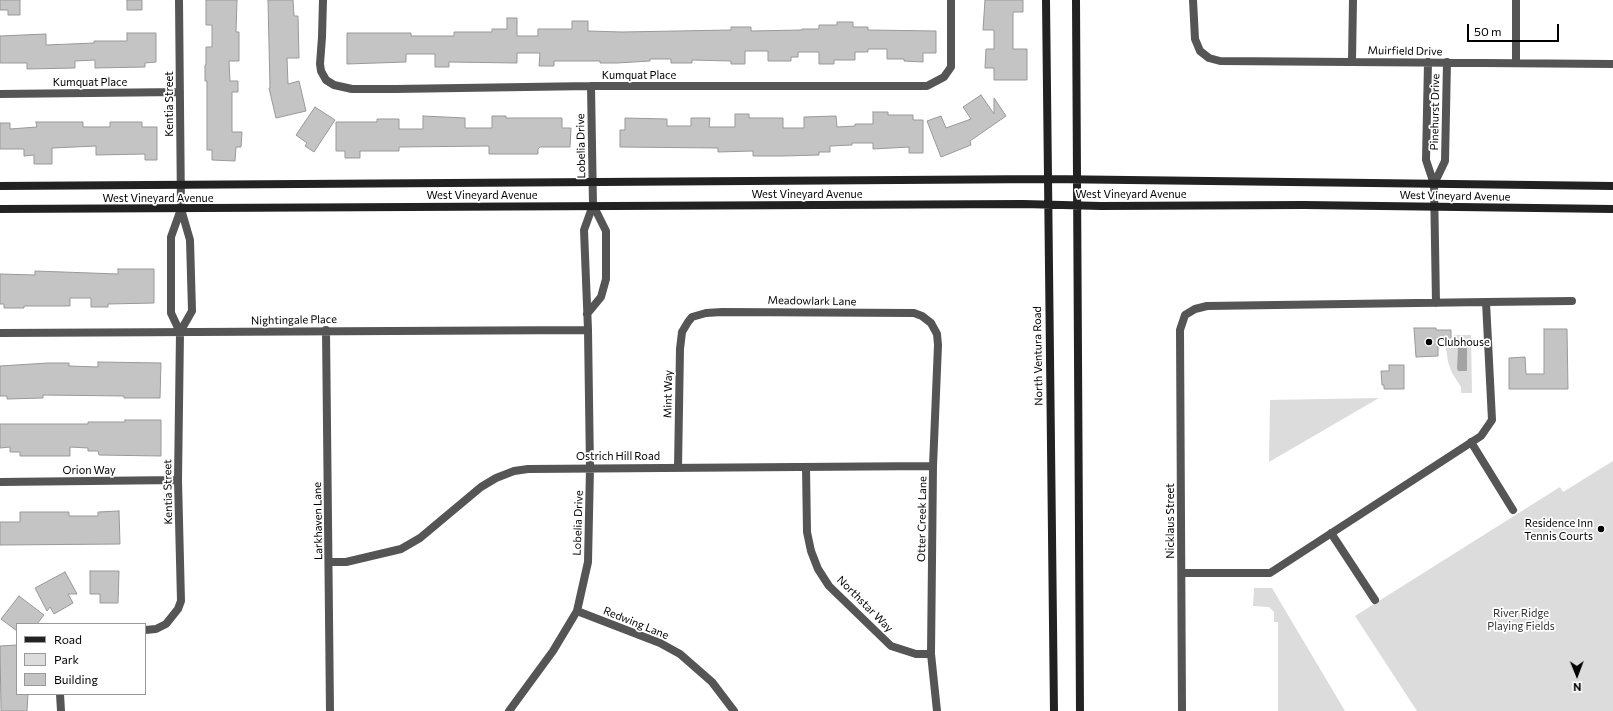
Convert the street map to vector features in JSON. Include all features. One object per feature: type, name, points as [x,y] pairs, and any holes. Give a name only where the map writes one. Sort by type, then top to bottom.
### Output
[{"type":"main road","name":"North Ventura Road","points":[[1046,0],[1054,711]]},
{"type":"main road","points":[[1076,0],[1080,711]]},
{"type":"main road","name":"West Vineyard Avenue","points":[[0,186],[1077,179],[1613,186]]},
{"type":"main road","name":"West Vineyard Avenue","points":[[0,209],[1048,204],[1304,205],[1613,209]]},
{"type":"street","name":"Kentia Street","points":[[146,630],[156,629],[166,624],[175,613],[181,601],[178,480],[180,332],[172,313],[171,237],[180,209],[179,0]]},
{"type":"street","name":"Kumquat Place","points":[[323,0],[320,71],[326,80],[340,87],[352,89],[591,86],[927,86],[937,83],[944,77],[951,67],[951,0]]},
{"type":"street","name":"Muirfield Drive","points":[[1193,0],[1193,27],[1195,39],[1200,51],[1209,58],[1220,62],[1352,61],[1613,64]]},
{"type":"street","points":[[1352,61],[1353,0]]},
{"type":"street","points":[[1516,0],[1516,63]]},
{"type":"street","name":"Pinehurst Drive","points":[[1428,62],[1426,160],[1434,184],[1436,303]]},
{"type":"street","name":"Pinehurst Drive","points":[[1434,184],[1445,161],[1447,62]]},
{"type":"street","name":"Lobelia Drive","points":[[509,711],[553,651],[577,611],[588,562],[590,468],[588,330],[584,230],[593,205],[591,86]]},
{"type":"street","name":"Kumquat Place","points":[[0,94],[180,92]]},
{"type":"street","name":"Lobelia Drive","points":[[587,314],[601,297],[606,279],[606,231],[593,205]]},
{"type":"street","name":"Kentia Street","points":[[180,209],[190,240],[192,311],[180,332]]},
{"type":"street","points":[[1436,303],[1572,301]]},
{"type":"street","points":[[1182,573],[1270,573],[1481,436],[1492,420],[1486,302]]},
{"type":"street","name":"Nicklaus Street","points":[[1182,711],[1180,330],[1185,315],[1195,309],[1206,306],[1436,303]]},
{"type":"street","name":"Meadowlark Lane","points":[[688,322],[692,317],[706,313],[722,312],[914,314],[922,316],[934,327]]},
{"type":"street","name":"Mint Way","points":[[678,468],[680,349],[682,332],[688,322]]},
{"type":"street","name":"Otter Creek Lane","points":[[934,327],[938,345],[933,466],[931,654],[937,711]]},
{"type":"street","name":"Nightingale Place","points":[[0,333],[326,330],[588,330]]},
{"type":"street","name":"Larkhaven Lane","points":[[326,330],[330,711]]},
{"type":"street","points":[[1471,442],[1513,510]]},
{"type":"street","name":"Ostrich Hill Road","points":[[329,562],[346,562],[401,549],[420,538],[481,487],[496,478],[514,471],[528,468],[933,466]]},
{"type":"street","name":"Northstar Way","points":[[806,467],[808,538],[818,569],[829,586],[891,646],[910,652],[931,654]]},
{"type":"street","name":"Orion Way","points":[[0,482],[178,480]]},
{"type":"street","points":[[1331,533],[1375,600]]},
{"type":"street","name":"Redwing Lane","points":[[577,611],[660,643],[680,654],[712,682],[734,711]]},
{"type":"street","points":[[60,695],[61,711]]},
{"type":"green space","points":[[1454,335],[1471,335],[1472,393],[1461,393],[1461,387],[1452,373],[1448,362],[1446,348],[1454,348]]},
{"type":"green space","points":[[1379,398],[1269,462],[1270,400]]},
{"type":"green space","name":"River Ridge Playing Fields","points":[[1613,461],[1613,711],[1417,711],[1355,616],[1560,487],[1563,492]]},
{"type":"green space","points":[[1254,588],[1272,588],[1345,711],[1278,711],[1278,622],[1274,622],[1274,612],[1269,607],[1253,606]]},
{"type":"shaded area","points":[[1458,348],[1467,348],[1467,371],[1458,371]]},
{"type":"building","points":[[0,0],[20,0],[20,15],[8,15],[8,10],[0,10]]},
{"type":"building","points":[[127,0],[142,0],[142,10],[127,10]]},
{"type":"building","points":[[206,0],[237,0],[236,32],[239,32],[239,61],[229,61],[230,81],[238,81],[238,92],[232,92],[232,132],[242,132],[241,147],[236,147],[235,161],[212,160],[212,150],[207,150],[207,81],[205,81],[205,65],[206,47],[212,47],[212,25],[206,25]]},
{"type":"building","points":[[268,0],[293,0],[294,16],[298,16],[299,58],[287,58],[288,84],[299,81],[306,111],[276,118],[269,88]]},
{"type":"building","points":[[985,0],[1023,0],[1023,12],[1013,12],[1013,49],[1027,49],[1027,80],[994,80],[994,68],[985,68],[986,49],[994,49],[994,30],[983,30]]},
{"type":"building","points":[[507,18],[517,18],[517,36],[538,36],[538,29],[572,29],[572,21],[588,21],[588,31],[622,32],[731,30],[731,27],[751,27],[751,31],[802,30],[819,29],[819,25],[837,25],[837,22],[853,22],[853,27],[868,27],[868,30],[936,31],[936,53],[923,53],[923,62],[904,61],[904,59],[887,59],[887,49],[868,49],[868,52],[855,52],[855,60],[834,60],[834,64],[819,64],[819,52],[798,52],[798,57],[791,57],[791,61],[768,61],[768,51],[745,51],[745,64],[731,64],[731,61],[692,60],[692,63],[671,63],[671,59],[650,59],[650,61],[617,63],[600,63],[600,61],[554,61],[554,66],[539,66],[540,53],[517,53],[517,63],[449,62],[449,67],[435,67],[435,54],[406,54],[406,62],[347,64],[347,33],[411,33],[411,36],[454,36],[454,32],[492,32],[492,29],[507,29]]},
{"type":"building","points":[[127,33],[156,33],[156,62],[145,63],[145,67],[95,68],[95,60],[75,61],[75,68],[27,69],[27,63],[0,63],[0,36],[46,34],[46,45],[94,43],[94,41],[127,41]]},
{"type":"building","points":[[981,95],[994,114],[994,98],[1006,116],[970,141],[971,145],[941,157],[927,121],[941,116],[946,128],[971,119],[963,107]]},
{"type":"building","points":[[315,107],[335,120],[314,152],[305,146],[307,143],[296,135]]},
{"type":"building","points":[[873,112],[888,112],[888,115],[913,115],[913,120],[923,120],[923,153],[909,153],[909,147],[873,149],[873,143],[852,143],[852,145],[830,146],[830,152],[819,152],[819,155],[783,156],[753,156],[753,151],[718,152],[718,148],[620,147],[620,130],[625,130],[625,118],[667,119],[667,126],[691,126],[691,118],[710,118],[709,127],[735,127],[735,114],[749,114],[749,118],[783,118],[783,128],[804,128],[804,117],[836,116],[837,127],[855,126],[855,124],[873,124]]},
{"type":"building","points":[[423,116],[465,118],[465,128],[492,128],[492,116],[506,116],[506,118],[562,118],[562,128],[571,128],[570,147],[540,147],[538,149],[538,154],[489,154],[489,146],[399,147],[399,151],[360,151],[360,158],[345,158],[345,151],[336,151],[336,122],[377,122],[377,119],[399,119],[399,129],[423,129]]},
{"type":"building","points":[[36,122],[83,122],[83,127],[110,127],[110,122],[142,122],[142,127],[157,127],[157,160],[145,160],[145,154],[96,155],[96,146],[52,148],[52,164],[34,164],[34,155],[24,156],[24,149],[0,149],[0,123],[10,123],[10,129],[37,127]]},
{"type":"building","points":[[118,269],[154,269],[154,303],[108,304],[108,307],[91,307],[91,298],[70,298],[70,306],[24,306],[24,308],[4,308],[4,304],[0,304],[0,274],[35,275],[35,271],[118,274]]},
{"type":"building","name":"Clubhouse","points":[[1414,328],[1451,330],[1451,340],[1438,340],[1438,356],[1416,357]]},
{"type":"building","points":[[1544,329],[1567,329],[1568,389],[1509,389],[1509,358],[1525,357],[1526,374],[1544,374]]},
{"type":"building","points":[[98,362],[161,363],[160,398],[43,395],[43,398],[7,399],[7,396],[0,396],[0,366],[69,363],[69,366],[98,367]]},
{"type":"building","points":[[1389,365],[1404,365],[1404,389],[1384,389],[1384,385],[1382,385],[1381,371],[1389,371]]},
{"type":"building","points":[[125,420],[161,420],[161,456],[99,455],[98,451],[88,451],[88,448],[70,447],[70,456],[20,456],[20,452],[10,452],[10,447],[0,448],[0,424],[88,424],[88,422],[125,422]]},
{"type":"building","points":[[119,511],[120,544],[0,545],[0,522],[20,522],[20,512],[69,512],[69,516],[98,516],[98,512]]},
{"type":"building","points":[[90,571],[119,571],[118,603],[100,603],[100,594],[90,594]]},
{"type":"building","points":[[65,572],[77,594],[68,594],[73,603],[54,614],[50,607],[47,611],[35,588]]},
{"type":"building","points":[[19,596],[44,615],[38,623],[16,623],[16,630],[1,619]]},
{"type":"building","points":[[16,645],[16,695],[28,695],[27,711],[1,711],[0,646]]},
{"type":"place","name":"Clubhouse","points":[[1429,342]]},
{"type":"place","name":"Residence Inn Tennis Courts","points":[[1601,529]]}]
